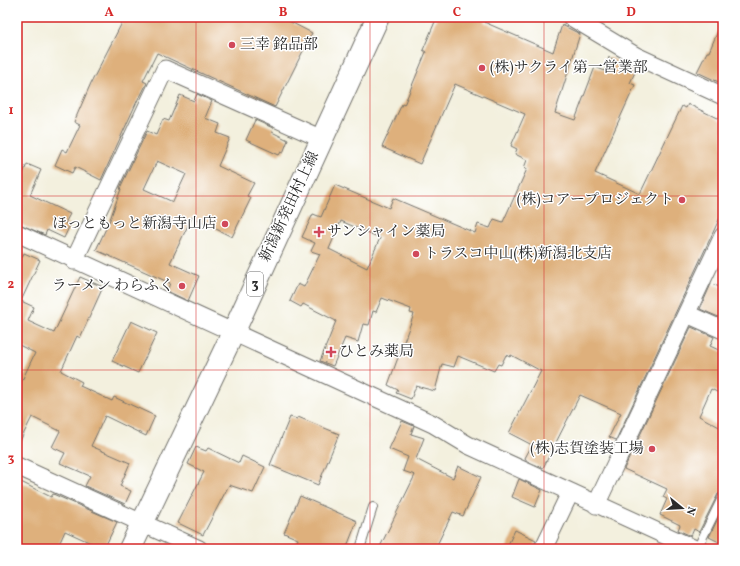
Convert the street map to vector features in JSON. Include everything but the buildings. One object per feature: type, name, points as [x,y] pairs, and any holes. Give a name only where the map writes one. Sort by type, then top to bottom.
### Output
[{"type":"main road","name":"新潟新発田村上線","points":[[130,549],[233,333],[378,17]]},
{"type":"street","points":[[571,17],[636,56],[723,96]]},
{"type":"street","points":[[74,261],[165,69],[322,139]]},
{"type":"street","points":[[17,233],[74,261],[433,424],[468,445],[570,493],[696,549]]},
{"type":"street","points":[[596,505],[723,236]]},
{"type":"street","points":[[687,314],[723,330]]},
{"type":"street","points":[[17,466],[199,549]]},
{"type":"street","points":[[543,549],[570,493]]},
{"type":"lane","points":[[696,549],[723,496]]},
{"type":"lane","points":[[360,549],[373,507]]},
{"type":"place","name":"三幸 銘品部","points":[[232,45]]},
{"type":"place","name":"(株)サクライ第一営業部","points":[[482,68]]},
{"type":"place","name":"(株)コアープロジェクト","points":[[682,200]]},
{"type":"place","name":"ほっともっと新潟寺山店","points":[[225,224]]},
{"type":"place","name":"サンシャイン薬局","points":[[319,232]]},
{"type":"place","name":"トラスコ中山(株)新潟北支店","points":[[416,254]]},
{"type":"place","name":"ラーメン わらふく","points":[[182,286]]},
{"type":"place","name":"ひとみ薬局","points":[[331,352]]},
{"type":"place","name":"(株)志賀塗装工場","points":[[652,449]]}]
